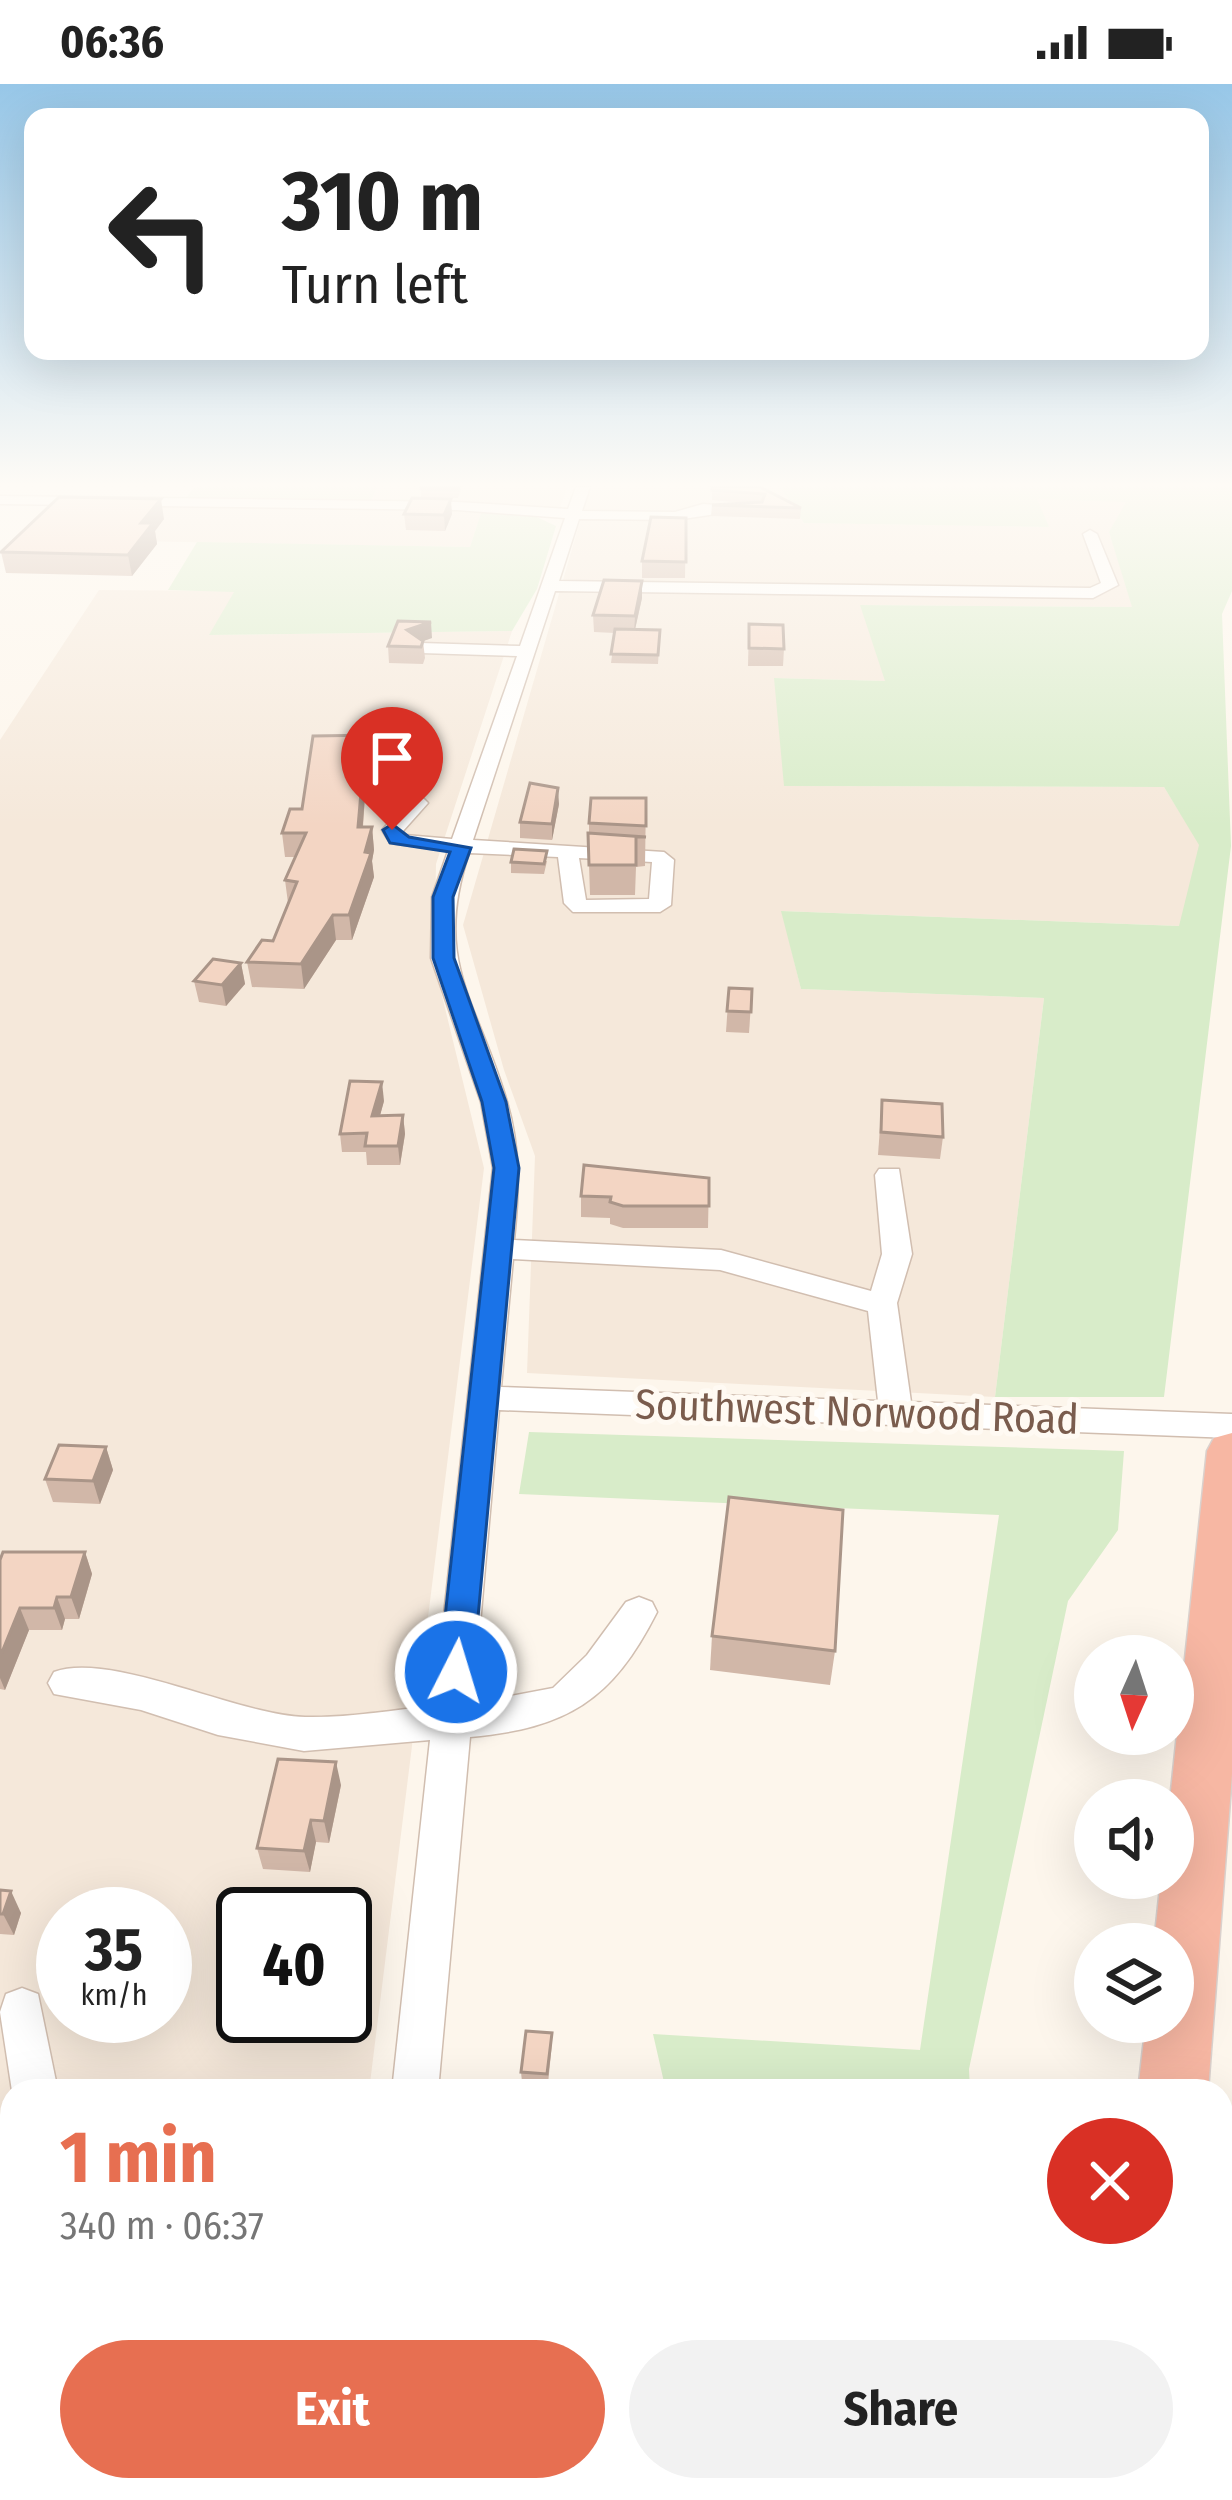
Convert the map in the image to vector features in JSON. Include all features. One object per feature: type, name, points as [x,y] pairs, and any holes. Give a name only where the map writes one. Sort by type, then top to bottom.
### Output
[{"type":"highway","points":[[1174,2079],[1232,1451]]},
{"type":"street","points":[[416,2079],[507,1168],[494,1102],[443,958],[443,897],[547,600]]},
{"type":"street","points":[[421,648],[529,651]]},
{"type":"street","points":[[387,794],[407,795],[418,803],[392,830],[397,839],[461,848],[657,856],[663,860],[660,905],[581,907],[575,902],[568,854]]},
{"type":"street","points":[[889,1175],[897,1254],[883,1303],[896,1413]]},
{"type":"street","points":[[501,1249],[721,1260],[850,1299],[883,1303]]},
{"type":"street","name":"Southwest Norwood Road","points":[[482,1398],[1232,1426]]},
{"type":"street","points":[[67,1683],[141,1694],[218,1718],[304,1733],[507,1717],[565,1701],[600,1666],[639,1612]]},
{"type":"street","points":[[22,2010],[32,2079]]},
{"type":"shaded area","points":[[93,600],[230,600],[211,635],[512,631],[436,864],[434,963],[484,1168],[370,2079],[0,2079],[0,740]]},
{"type":"shaded area","points":[[557,600],[1132,600],[1134,607],[861,605],[886,681],[775,678],[785,786],[1164,787],[1200,845],[1180,926],[782,911],[801,989],[1044,998],[995,1397],[527,1373],[535,1156],[504,1070],[463,925]]},
{"type":"green space","points":[[229,600],[531,600],[512,631],[209,635]]},
{"type":"green space","points":[[1130,600],[1228,600],[1222,614],[1231,846],[1164,1397],[995,1397],[1044,998],[801,989],[781,911],[1179,926],[1199,845],[1164,787],[784,786],[774,678],[885,681],[860,605],[1132,607]]},
{"type":"green space","points":[[529,1432],[1124,1451],[1118,1530],[1068,1601],[969,2079],[663,2079],[653,2034],[920,2050],[999,1515],[519,1494]]},
{"type":"building","points":[[598,600],[638,600],[635,616],[593,615]]},
{"type":"building","points":[[398,621],[431,622],[407,630],[423,641],[421,647],[388,646]]},
{"type":"building","points":[[749,624],[783,625],[784,649],[749,648]]},
{"type":"building","points":[[615,629],[660,630],[658,655],[611,654]]},
{"type":"building","points":[[377,735],[373,758],[364,758],[358,827],[372,827],[365,852],[371,853],[349,915],[333,915],[301,964],[247,962],[262,940],[273,941],[297,882],[285,880],[306,833],[282,833],[290,809],[302,809],[313,736]]},
{"type":"building","points":[[530,783],[558,788],[552,824],[520,822]]},
{"type":"building","points":[[591,798],[646,798],[646,826],[589,823]]},
{"type":"building","points":[[588,833],[646,837],[636,837],[636,865],[589,865]]},
{"type":"building","points":[[514,849],[547,851],[544,864],[511,862]]},
{"type":"building","points":[[213,959],[241,963],[222,985],[194,981]]},
{"type":"building","points":[[729,988],[752,989],[751,1012],[727,1011]]},
{"type":"building","points":[[350,1081],[382,1082],[372,1116],[403,1115],[398,1146],[365,1146],[367,1133],[340,1134]]},
{"type":"building","points":[[882,1100],[942,1104],[943,1137],[881,1132]]},
{"type":"building","points":[[584,1165],[709,1178],[709,1206],[623,1206],[610,1202],[611,1197],[581,1196]]},
{"type":"building","points":[[59,1445],[106,1447],[93,1481],[45,1479]]},
{"type":"building","points":[[729,1497],[843,1510],[835,1651],[712,1636]]},
{"type":"building","points":[[3,1552],[85,1552],[71,1597],[57,1597],[54,1608],[20,1608],[0,1657],[0,1560]]},
{"type":"building","points":[[278,1759],[336,1762],[324,1821],[311,1820],[304,1851],[257,1848]]},
{"type":"building","points":[[0,1890],[11,1891],[3,1914],[0,1914]]},
{"type":"building","points":[[526,2031],[552,2033],[547,2074],[521,2072]]},
{"type":"route","points":[[392,830],[407,843],[461,848],[443,897],[443,958],[494,1102],[507,1168],[456,1672]]}]
